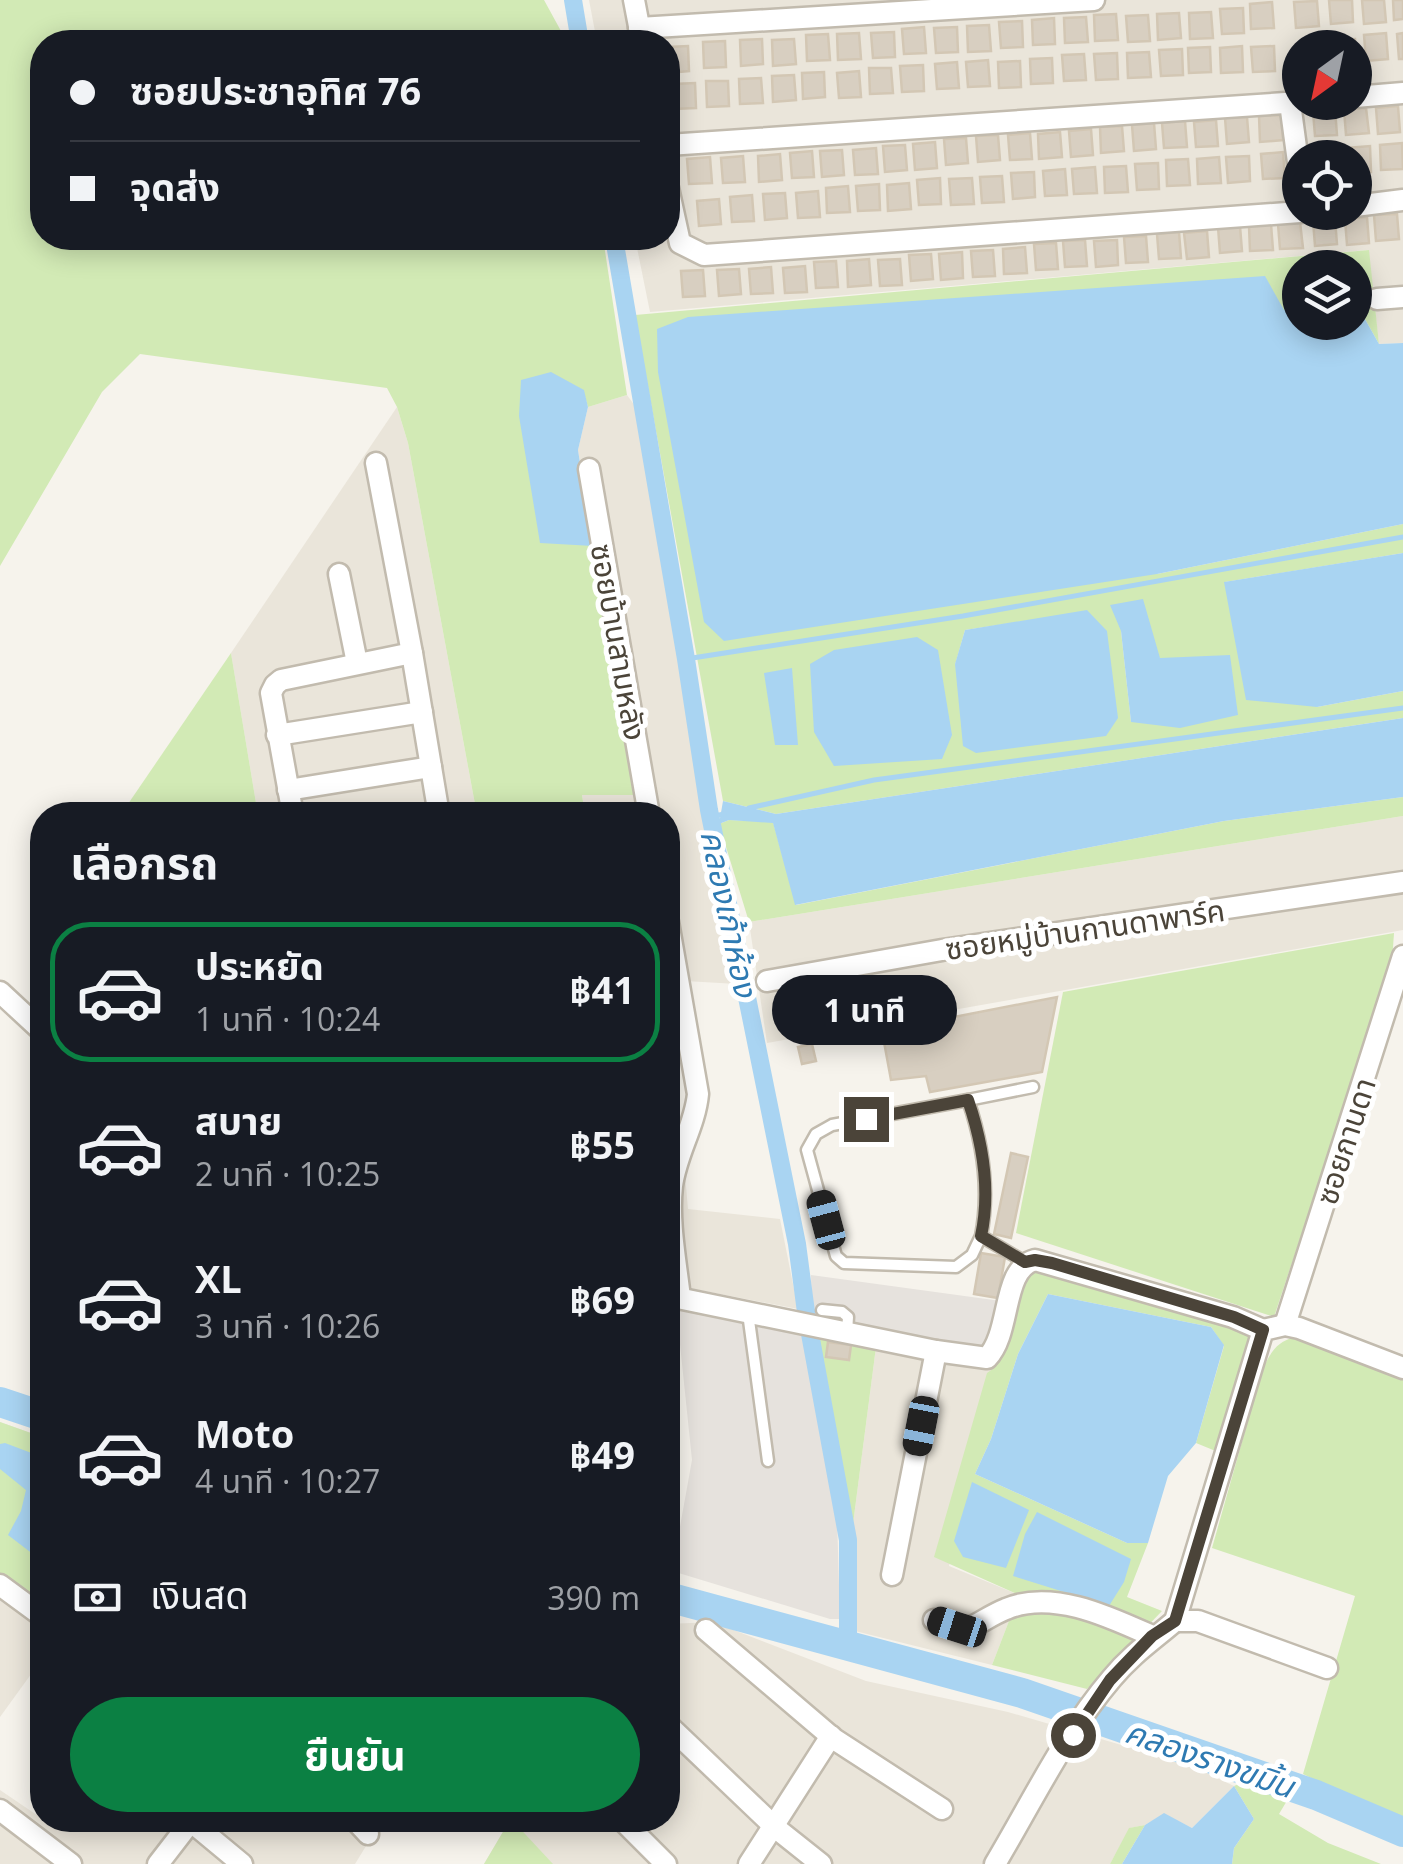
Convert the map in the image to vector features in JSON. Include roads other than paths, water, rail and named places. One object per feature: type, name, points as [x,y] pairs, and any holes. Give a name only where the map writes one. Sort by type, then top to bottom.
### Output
[{"type":"street","points":[[634,0],[639,30]]},
{"type":"street","points":[[680,32],[1094,0]]},
{"type":"street","points":[[1372,96],[1403,93]]},
{"type":"street","points":[[680,144],[1282,104]]},
{"type":"street","points":[[1372,204],[1403,200]]},
{"type":"street","points":[[680,243],[704,256],[1282,213]]},
{"type":"street","points":[[1377,299],[1403,296]]},
{"type":"street","points":[[376,463],[437,802]]},
{"type":"street","name":"ซอยบ้านสามหลัง","points":[[589,469],[647,802]]},
{"type":"street","points":[[339,574],[357,663]]},
{"type":"street","points":[[290,802],[271,693],[275,685],[412,653]]},
{"type":"street","points":[[277,735],[422,712]]},
{"type":"street","points":[[288,790],[431,767]]},
{"type":"street","name":"ซอยหมู่บ้านกานดาพาร์ค","points":[[768,981],[942,950],[1403,882]]},
{"type":"street","name":"ซอยกานดา","points":[[1285,1325],[1403,956]]},
{"type":"street","points":[[680,991],[698,1094],[680,1159]]},
{"type":"street","points":[[0,992],[30,1020]]},
{"type":"street","points":[[680,1298],[788,1321],[822,1319],[847,1333],[987,1358],[1000,1339],[1015,1275],[1025,1262],[1035,1260],[1234,1317],[1263,1330],[1285,1325],[1403,1368]]},
{"type":"street","points":[[1175,1621],[1263,1330]]},
{"type":"street","points":[[892,1575],[936,1351]]},
{"type":"street","points":[[0,1584],[30,1607]]},
{"type":"street","points":[[934,1620],[970,1628],[1006,1608],[1032,1602],[1098,1614],[1152,1636]]},
{"type":"street","points":[[995,1864],[1110,1680],[1152,1636],[1175,1621],[1198,1621],[1327,1668]]},
{"type":"street","points":[[706,1630],[831,1736],[942,1810]]},
{"type":"street","points":[[680,1736],[774,1826],[821,1864]]},
{"type":"street","points":[[750,1864],[831,1736]]},
{"type":"street","points":[[0,1810],[72,1864]]},
{"type":"street","points":[[158,1864],[181,1832]]},
{"type":"street","points":[[204,1832],[242,1864]]},
{"type":"street","points":[[634,1832],[666,1864]]},
{"type":"lane","points":[[968,1100],[978,1129],[986,1214],[972,1255],[956,1267],[844,1263],[836,1256],[807,1150],[816,1134],[832,1126],[968,1100],[1034,1088]]},
{"type":"lane","points":[[981,1236],[1025,1262]]},
{"type":"lane","points":[[748,1312],[768,1461]]},
{"type":"water","points":[[1265,276],[1282,306],[1282,340],[1372,340],[1372,332],[1379,344],[1403,343],[1403,524],[1157,574],[724,641],[704,622],[658,372],[657,329],[688,317]]},
{"type":"water","points":[[551,372],[584,390],[588,407],[578,450],[593,546],[540,543],[519,416],[521,380]]},
{"type":"water","points":[[1403,553],[1403,691],[1317,707],[1246,700],[1224,582]]},
{"type":"water","points":[[1143,599],[1160,658],[1230,655],[1238,715],[1180,728],[1131,722],[1121,631],[1110,605]]},
{"type":"water","points":[[1087,610],[1107,631],[1118,718],[1106,736],[976,753],[963,746],[955,664],[965,630]]},
{"type":"water","points":[[917,637],[938,650],[952,735],[942,759],[834,766],[814,732],[810,664],[834,650]]},
{"type":"water","points":[[792,668],[798,745],[775,745],[764,673]]},
{"type":"water","points":[[1403,718],[1403,797],[1224,821],[795,905],[773,823],[729,820],[719,824],[723,801],[776,814]]},
{"type":"water","points":[[1048,1294],[1211,1327],[1224,1345],[1196,1443],[1168,1476],[1148,1543],[1127,1543],[975,1474],[991,1439],[1018,1354]]},
{"type":"water","points":[[0,1444],[30,1452],[30,1552],[8,1535],[21,1511],[26,1490],[0,1469]]},
{"type":"water","points":[[972,1482],[1029,1510],[1006,1568],[963,1557],[954,1541]]},
{"type":"water","points":[[1037,1512],[1131,1559],[1124,1582],[1109,1606],[1013,1576],[1025,1534]]},
{"type":"water","points":[[1234,1786],[1254,1819],[1234,1848],[1232,1864],[1122,1864],[1145,1825],[1164,1813],[1192,1828]]},
{"type":"waterway","name":"คลองเก้าห้อง","points":[[573,0],[578,30]]},
{"type":"waterway","name":"คลองเก้าห้อง","points":[[616,250],[709,810],[797,1244],[848,1540],[848,1647]]},
{"type":"waterway","points":[[686,659],[963,616],[1403,537]]},
{"type":"waterway","points":[[749,808],[874,780],[1403,708]]},
{"type":"waterway","points":[[710,817],[724,814]]},
{"type":"waterway","name":"คลองรางขมิ้น","points":[[0,1402],[30,1412]]},
{"type":"waterway","name":"คลองรางขมิ้น","points":[[680,1600],[1022,1693],[1316,1795],[1403,1832]]}]
